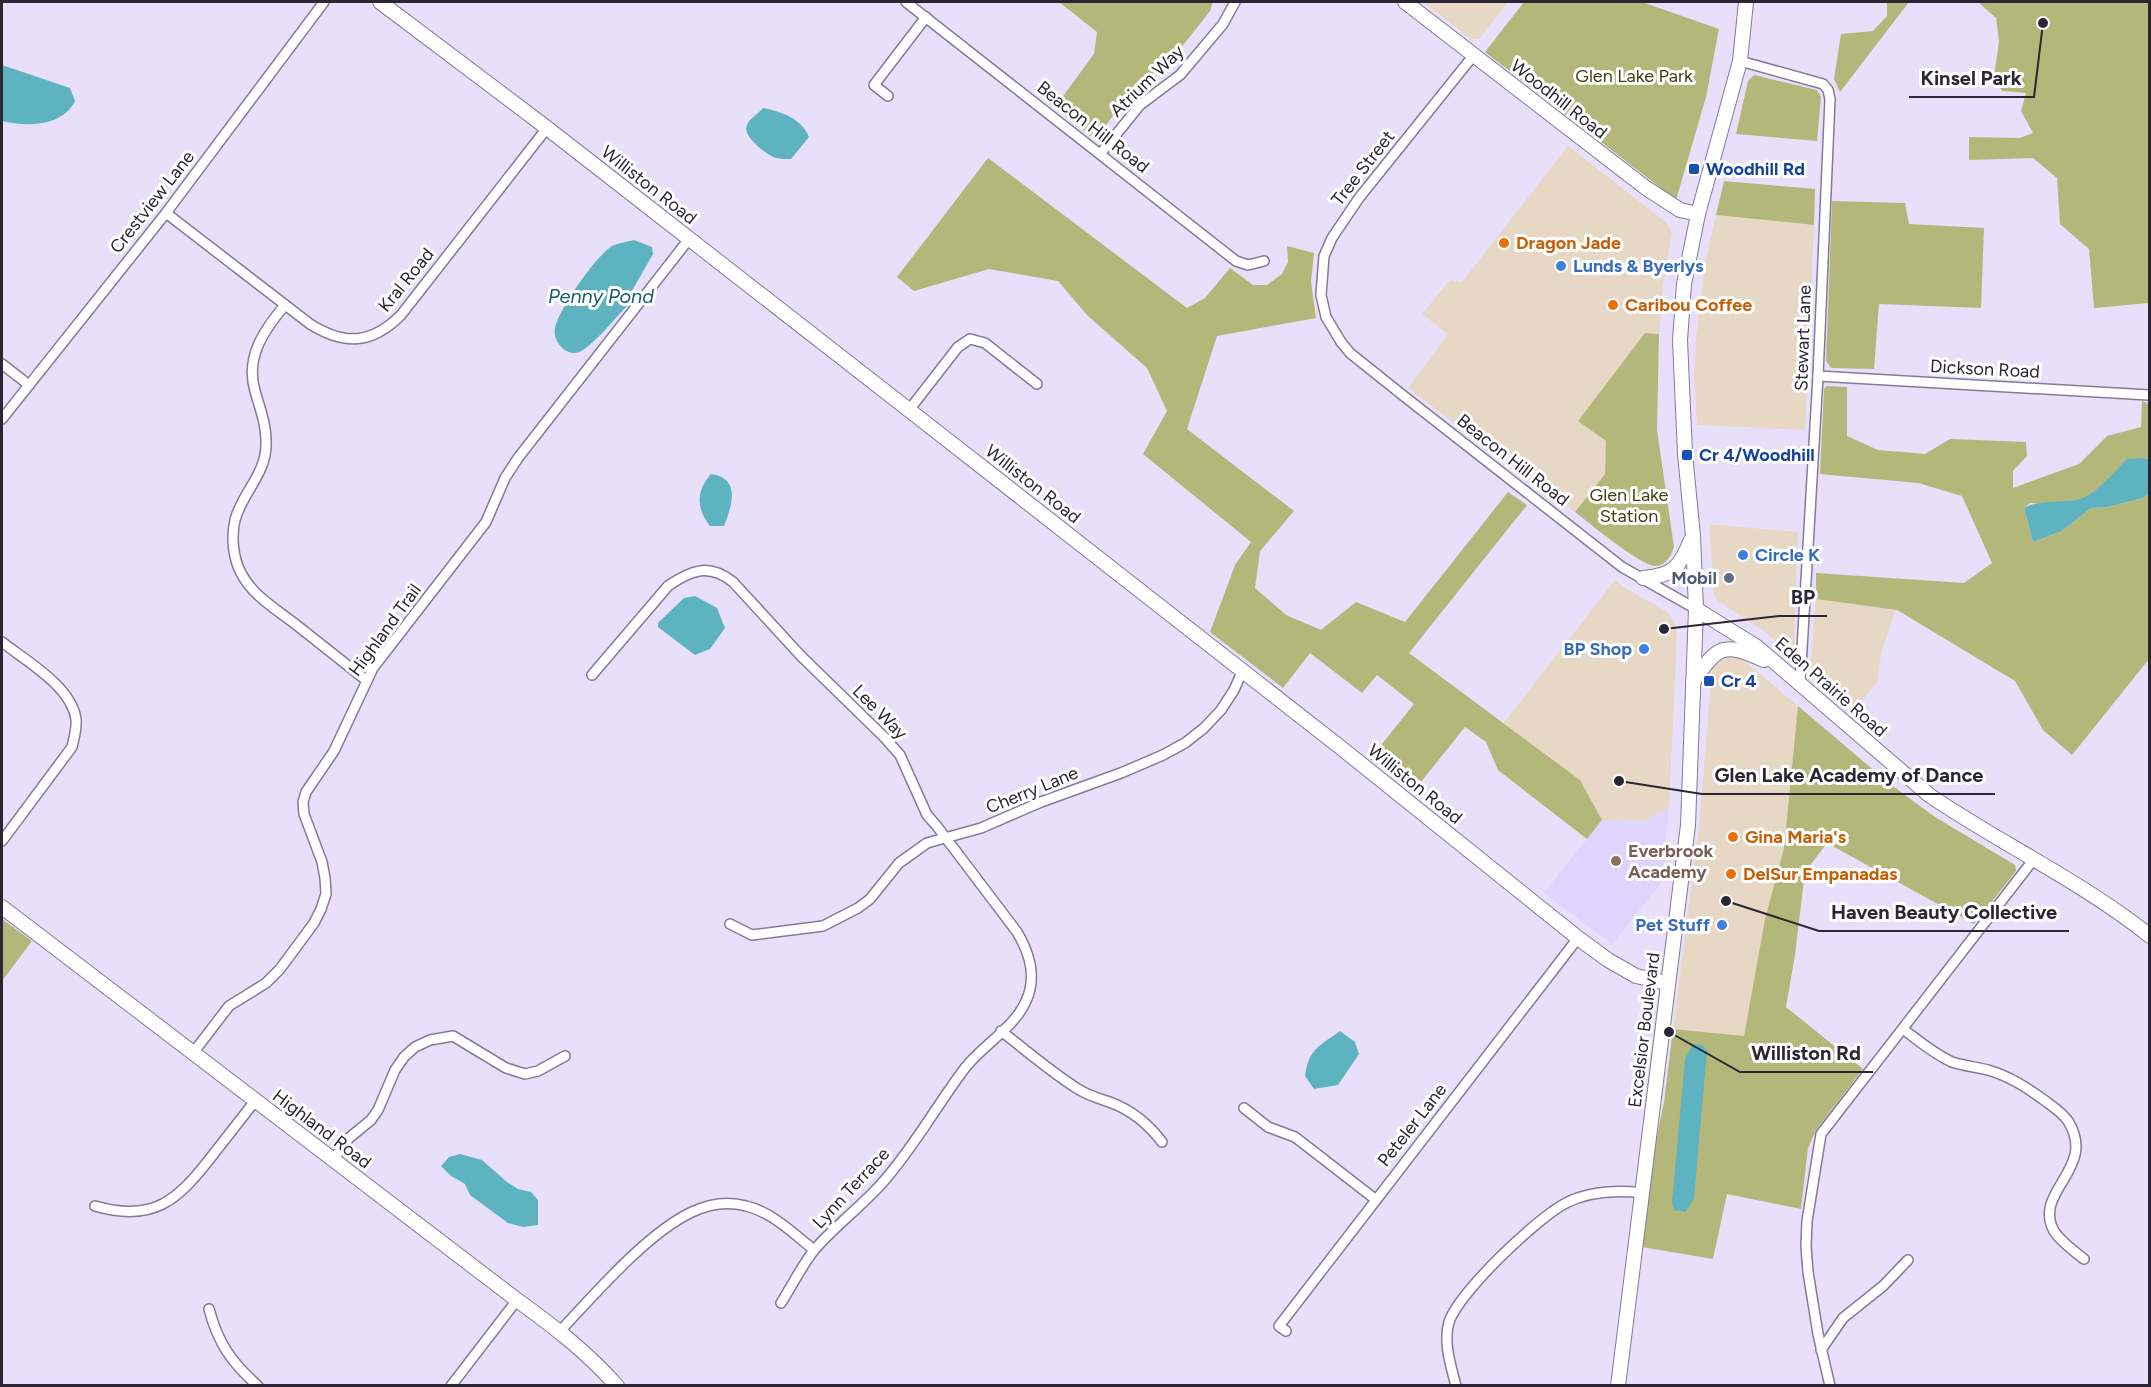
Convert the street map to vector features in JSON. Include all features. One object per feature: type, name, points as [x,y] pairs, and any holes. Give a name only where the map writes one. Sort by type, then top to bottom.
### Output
[{"type":"main road","name":"Williston Road","points":[[380,2],[547,128],[909,410],[1340,747],[1578,938],[1608,960],[1636,976],[1667,983]]},
{"type":"main road","name":"Woodhill Road","points":[[1405,2],[1646,188],[1680,210],[1698,214]]},
{"type":"main road","name":"Excelsior Boulevard","points":[[1618,1386],[1687,835],[1696,609],[1680,340],[1684,284],[1698,214],[1740,61],[1746,2]]},
{"type":"main road","points":[[1643,578],[1657,577],[1675,569],[1693,536]]},
{"type":"main road","name":"Eden Prairie Road","points":[[1696,609],[1757,647],[1929,795],[1960,816],[2085,890],[2124,915],[2150,936]]},
{"type":"main road","points":[[1692,684],[1710,657],[1727,649],[1739,649],[1780,667]]},
{"type":"main road","name":"Highland Road","points":[[2,907],[560,1331],[589,1356],[617,1386]]},
{"type":"street","name":"Crestview Lane","points":[[2,419],[166,213],[324,2]]},
{"type":"street","name":"Beacon Hill Road","points":[[906,2],[1236,261],[1248,265],[1264,261]]},
{"type":"street","name":"Atrium Way","points":[[1101,153],[1140,105],[1180,75],[1223,24],[1235,2]]},
{"type":"street","points":[[888,96],[874,85],[926,17]]},
{"type":"street","name":"Tree Street","points":[[1326,317],[1321,295],[1324,256],[1332,238],[1359,198],[1473,56]]},
{"type":"street","name":"Stewart Lane","points":[[1740,61],[1824,84],[1830,99],[1818,376],[1800,683]]},
{"type":"street","name":"Kral Road","points":[[166,213],[324,333],[340,339],[358,339],[374,335],[389,327],[401,315],[547,128]]},
{"type":"street","name":"Highland Trail","points":[[193,1053],[229,1006],[266,983],[280,969],[321,909],[326,894],[325,878],[322,862],[304,814],[303,802],[312,782],[334,751],[373,668],[486,522],[505,478],[518,458],[690,239]]},
{"type":"street","points":[[285,304],[262,334],[255,352],[252,380],[266,432],[267,447],[257,478],[239,506],[234,523],[235,557],[241,574],[264,600],[366,680]]},
{"type":"street","name":"Beacon Hill Road","points":[[1326,317],[1350,353],[1622,567],[1696,609]]},
{"type":"street","points":[[909,410],[958,347],[970,339],[985,343],[1037,384]]},
{"type":"street","points":[[2,364],[29,385]]},
{"type":"street","name":"Dickson Road","points":[[1818,376],[2149,395]]},
{"type":"street","name":"Lee Way","points":[[592,675],[673,583],[690,573],[701,570],[723,574],[801,656],[884,737],[900,755],[927,814],[1017,932],[1032,965],[1032,983],[1018,1016],[984,1046],[966,1067]]},
{"type":"street","points":[[2,642],[64,693],[76,719],[72,747],[2,841]]},
{"type":"street","name":"Cherry Lane","points":[[730,924],[752,935],[823,926],[858,908],[870,899],[888,874],[910,854],[927,843],[981,828],[1163,755],[1185,743],[1221,710],[1242,672]]},
{"type":"street","points":[[1830,1386],[1821,1350],[1806,1246],[1806,1221],[1821,1134],[2034,859]]},
{"type":"street","name":"Peteler Lane","points":[[1286,1331],[1279,1326],[1578,938]]},
{"type":"street","points":[[1903,1029],[1938,1055],[1968,1067],[2004,1075],[2057,1110],[2068,1120],[2074,1135],[2073,1165],[2052,1198],[2049,1210],[2050,1222],[2055,1233],[2084,1259]]},
{"type":"street","points":[[1001,1031],[1060,1078],[1082,1092],[1133,1113],[1150,1126],[1162,1142]]},
{"type":"street","points":[[333,1160],[349,1138],[378,1110],[395,1070],[404,1057],[415,1047],[430,1040],[453,1036],[506,1068],[525,1074],[538,1071],[565,1056]]},
{"type":"street","name":"Lynn Terrace","points":[[781,1303],[814,1250],[883,1183],[966,1067]]},
{"type":"street","points":[[95,1206],[113,1211],[131,1212],[150,1209],[183,1192],[255,1101]]},
{"type":"street","points":[[1244,1108],[1268,1126],[1295,1137],[1376,1199]]},
{"type":"street","points":[[1456,1386],[1447,1342],[1449,1323],[1456,1306],[1467,1292],[1550,1212],[1586,1196],[1606,1192],[1643,1193]]},
{"type":"street","points":[[560,1331],[630,1259],[674,1223],[704,1207],[733,1203],[761,1211],[814,1250]]},
{"type":"street","points":[[1821,1350],[1844,1318],[1883,1286],[1908,1260]]},
{"type":"street","points":[[451,1386],[517,1300]]},
{"type":"street","points":[[209,1309],[224,1349],[239,1368],[258,1386]]},
{"type":"shaded area","points":[[1423,2],[1508,2],[1479,39],[1471,39]]},
{"type":"shaded area","points":[[1568,146],[1667,223],[1672,233],[1663,286],[1659,334],[1645,333],[1579,420],[1606,441],[1605,474],[1575,512],[1545,492],[1408,388],[1448,334],[1422,314],[1450,280],[1462,282]]},
{"type":"shaded area","points":[[1716,215],[1814,225],[1805,430],[1697,425],[1694,376],[1696,336],[1706,258]]},
{"type":"shaded area","points":[[1709,524],[1798,532],[1794,645],[1791,649],[1783,647],[1717,600],[1714,595]]},
{"type":"shaded area","points":[[1615,580],[1667,612],[1675,623],[1677,635],[1669,808],[1645,821],[1602,820],[1580,780],[1503,724]]},
{"type":"shaded area","points":[[1816,599],[1896,610],[1881,653],[1878,681],[1854,710],[1810,670]]},
{"type":"shaded area","points":[[1735,656],[1741,658],[1798,706],[1784,848],[1765,919],[1744,1036],[1673,1029],[1699,827],[1712,670],[1718,660]]},
{"type":"shaded area","name":"Everbrook Academy","points":[[1669,808],[1661,883],[1612,944],[1544,893],[1602,820],[1645,821]]},
{"type":"green space","points":[[1059,2],[1213,2],[1210,11],[1169,63],[1135,86],[1101,132],[1090,136],[1055,107],[1094,54],[1097,32]]},
{"type":"green space","name":"Glen Lake Park","points":[[1524,2],[1642,2],[1719,29],[1706,97],[1676,200],[1485,52]]},
{"type":"green space","points":[[1887,2],[1909,2],[1840,92],[1834,79],[1841,34],[1873,31],[1887,16]]},
{"type":"green space","points":[[1978,2],[2149,2],[2149,303],[2094,308],[2089,249],[2060,224],[2057,178],[2033,158],[1969,160],[1969,137],[2020,138],[2033,133],[2021,111],[2026,93],[2002,91],[1994,77],[1999,41],[1996,18]]},
{"type":"green space","points":[[1754,75],[1817,90],[1821,97],[1817,141],[1736,134],[1748,81]]},
{"type":"green space","points":[[988,158],[1187,308],[1205,298],[1230,268],[1253,285],[1267,285],[1282,274],[1288,262],[1287,246],[1314,253],[1311,282],[1316,318],[1217,336],[1187,429],[1294,511],[1260,551],[1255,588],[1286,615],[1321,630],[1356,602],[1405,622],[1508,492],[1527,505],[1409,653],[1580,780],[1602,820],[1587,839],[1498,770],[1486,742],[1465,727],[1413,792],[1370,759],[1414,704],[1377,675],[1362,693],[1310,653],[1283,688],[1210,632],[1235,565],[1251,542],[1143,454],[1167,411],[1147,368],[1088,316],[1058,281],[989,269],[914,291],[897,277]]},
{"type":"green space","points":[[1724,181],[1815,189],[1814,225],[1716,215]]},
{"type":"green space","points":[[1832,201],[1905,203],[1909,224],[1984,228],[1981,308],[1879,304],[1874,369],[1831,368],[1826,361]]},
{"type":"green space","name":"Glen Lake Station","points":[[1645,333],[1659,334],[1657,430],[1674,547],[1668,560],[1656,566],[1628,552],[1575,512],[1605,474],[1606,441],[1578,421]]},
{"type":"green space","points":[[1827,386],[1847,387],[1847,436],[1878,450],[1925,454],[1950,439],[2026,442],[2027,456],[2013,471],[2013,488],[2079,464],[2107,436],[2141,427],[2142,401],[2149,404],[2149,460],[2144,458],[2083,499],[2044,504],[2030,503],[2024,508],[2033,542],[2062,531],[2091,508],[2108,507],[2143,498],[2149,492],[2149,659],[2072,755],[2043,730],[2015,681],[1897,610],[1816,599],[1816,573],[1964,583],[1992,563],[1962,496],[1918,483],[1820,474],[1824,389]]},
{"type":"green space","points":[[1798,706],[1890,784],[1935,817],[2015,865],[2016,871],[1974,924],[1827,843],[1805,872],[1786,1007],[1863,1069],[1816,1130],[1808,1148],[1801,1209],[1727,1194],[1713,1259],[1642,1247],[1652,1161],[1664,1102],[1673,1029],[1744,1036],[1765,919],[1784,848]]},
{"type":"green space","points":[[2,919],[32,941],[2,981]]},
{"type":"water","points":[[2,65],[70,88],[75,101],[61,116],[43,123],[22,124],[2,121]]},
{"type":"water","points":[[763,108],[790,117],[806,130],[809,137],[791,159],[772,156],[761,149],[748,134],[746,129],[748,123]]},
{"type":"water","name":"Penny Pond","points":[[634,240],[652,247],[653,254],[629,296],[628,305],[583,350],[573,353],[563,348],[556,339],[555,328],[570,297],[605,252],[614,245]]},
{"type":"water","points":[[2127,459],[2149,460],[2150,492],[2143,498],[2108,507],[2091,508],[2062,531],[2033,542],[2024,508],[2029,505],[2086,497],[2105,482]]},
{"type":"water","points":[[711,474],[727,481],[732,494],[730,510],[724,526],[710,526],[700,506],[700,493]]},
{"type":"water","points":[[695,596],[717,608],[725,628],[710,649],[695,655],[658,627],[658,623],[684,598]]},
{"type":"water","points":[[1340,1031],[1355,1042],[1359,1054],[1338,1085],[1314,1089],[1305,1076],[1309,1060],[1316,1049]]},
{"type":"water","points":[[1693,1044],[1702,1045],[1707,1051],[1694,1198],[1686,1212],[1674,1210],[1672,1203],[1685,1059]]},
{"type":"water","points":[[460,1154],[482,1160],[507,1182],[518,1189],[531,1192],[538,1200],[538,1225],[523,1227],[508,1223],[470,1195],[465,1184],[451,1176],[441,1166],[449,1157]]},
{"type":"place","name":"Kinsel Park","points":[[2043,23]]},
{"type":"place","name":"Woodhill Rd","points":[[1694,169]]},
{"type":"place","name":"Dragon Jade","points":[[1504,243]]},
{"type":"place","name":"Lunds & Byerlys","points":[[1561,266]]},
{"type":"place","name":"Caribou Coffee","points":[[1613,305]]},
{"type":"place","name":"Cr 4/Woodhill","points":[[1687,455]]},
{"type":"place","name":"Circle K","points":[[1743,555]]},
{"type":"place","name":"Mobil","points":[[1729,578]]},
{"type":"place","name":"BP","points":[[1664,629]]},
{"type":"place","name":"BP Shop","points":[[1644,649]]},
{"type":"place","name":"Cr 4","points":[[1709,681]]},
{"type":"place","name":"Glen Lake Academy of Dance","points":[[1619,781]]},
{"type":"place","name":"Gina Maria's","points":[[1733,837]]},
{"type":"place","name":"Everbrook Academy","points":[[1616,861]]},
{"type":"place","name":"DelSur Empanadas","points":[[1731,874]]},
{"type":"place","name":"Haven Beauty Collective","points":[[1726,901]]},
{"type":"place","name":"Pet Stuff","points":[[1722,925]]},
{"type":"place","name":"Williston Rd","points":[[1669,1032]]}]
